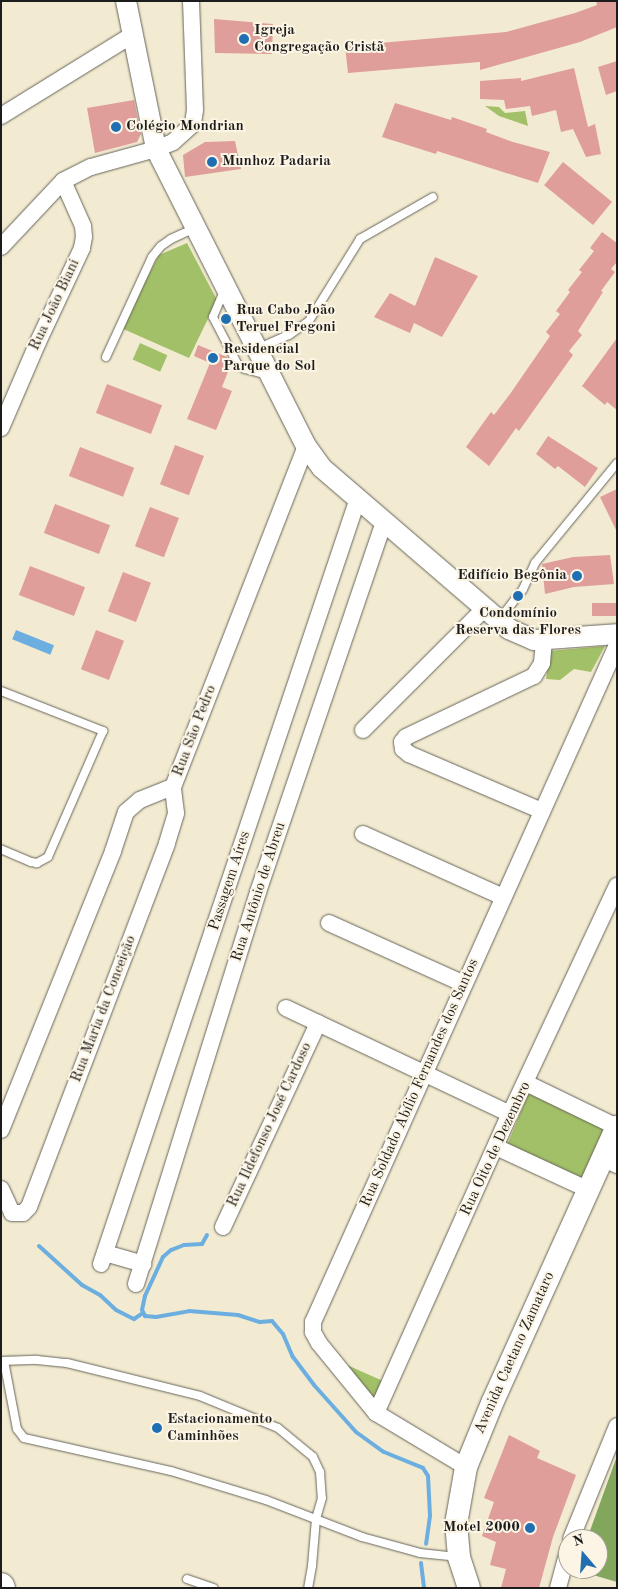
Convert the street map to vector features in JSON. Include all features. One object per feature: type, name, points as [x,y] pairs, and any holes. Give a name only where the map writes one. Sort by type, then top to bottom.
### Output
[{"type":"main road","name":"Avenida Caetano Zamataro","points":[[469,1588],[459,1557],[456,1524],[466,1467],[587,1189],[609,1162],[617,1127]]},
{"type":"street","points":[[126,1],[156,149],[194,228],[226,286],[306,446],[322,468],[519,635],[544,640],[617,634]]},
{"type":"street","points":[[1,247],[63,181],[91,167],[156,149],[173,142],[193,124],[195,110],[191,1]]},
{"type":"street","points":[[1,116],[132,35]]},
{"type":"street","name":"Rua João Biani","points":[[1,428],[38,342],[82,248],[83,226],[63,181]]},
{"type":"street","name":"Rua São Pedro","points":[[1,1130],[110,860],[126,812],[140,800],[173,787],[306,446]]},
{"type":"street","name":"Passagem Aíres","points":[[143,1264],[103,1259],[358,498]]},
{"type":"street","name":"Rua Antônio de Abreu","points":[[136,1284],[258,892],[384,521]]},
{"type":"street","points":[[363,730],[492,614]]},
{"type":"street","points":[[542,811],[408,754],[403,749],[402,742],[406,737],[534,676],[542,663],[544,640]]},
{"type":"street","name":"Rua Soldado Abílio Fernandes dos Santos","points":[[466,1467],[376,1412],[319,1343],[312,1322],[617,645]]},
{"type":"street","name":"Rua Maria da Conceição","points":[[1,1189],[9,1210],[17,1214],[24,1212],[29,1207],[167,843],[176,813],[173,787]]},
{"type":"street","points":[[363,834],[503,897]]},
{"type":"street","name":"Rua Oito de Dezembro","points":[[376,1412],[510,1114],[617,886]]},
{"type":"street","points":[[329,923],[464,984]]},
{"type":"street","points":[[286,1008],[510,1114]]},
{"type":"street","name":"Rua Ildefonso José Cardoso","points":[[223,1227],[318,1023]]},
{"type":"street","points":[[526,1083],[617,1127]]},
{"type":"street","points":[[496,1147],[587,1189]]},
{"type":"street","points":[[575,1529],[617,1426]]},
{"type":"lane","points":[[257,349],[289,335],[309,322],[360,239],[433,197]]},
{"type":"lane","points":[[106,357],[152,258],[161,246],[194,228]]},
{"type":"lane","points":[[226,286],[213,318],[238,365],[244,369],[271,376]]},
{"type":"lane","points":[[492,614],[523,589],[536,563],[617,464]]},
{"type":"lane","points":[[1,691],[103,731],[48,857],[37,863],[1,850]]},
{"type":"lane","points":[[308,1588],[316,1519],[322,1498],[320,1472],[313,1457],[278,1428],[200,1396],[67,1363],[37,1360],[3,1361],[17,1429],[24,1438],[171,1471],[266,1500],[316,1519],[362,1537],[420,1553],[459,1557]]},
{"type":"lane","points":[[187,1579],[213,1588]]},
{"type":"green space","points":[[485,106],[499,107],[505,113],[525,111],[528,126],[499,116]]},
{"type":"green space","points":[[187,243],[217,300],[189,358],[121,328],[159,255]]},
{"type":"green space","points":[[140,343],[167,355],[160,372],[133,359]]},
{"type":"green space","points":[[605,646],[591,672],[574,669],[560,680],[546,679],[550,651]]},
{"type":"green space","points":[[529,1093],[606,1126],[583,1181],[506,1148]]},
{"type":"green space","points":[[347,1365],[383,1381],[374,1403]]},
{"type":"green space","points":[[617,1456],[617,1582],[607,1579],[608,1529],[591,1529]]},
{"type":"water","points":[[16,630],[54,645],[50,655],[12,639]]},
{"type":"building","points":[[596,1],[617,1],[617,27],[580,42],[480,70],[480,62],[348,73],[345,46],[506,32],[575,13],[597,5]]},
{"type":"building","name":"Igreja Congregação Cristã","points":[[214,19],[273,24],[272,54],[215,53]]},
{"type":"building","points":[[617,61],[617,91],[606,95],[598,67]]},
{"type":"building","points":[[574,68],[588,127],[595,124],[601,154],[586,157],[573,129],[561,132],[556,110],[532,116],[530,106],[506,109],[504,100],[480,99],[480,81],[521,78],[521,81]]},
{"type":"building","name":"Colégio Mondrian","points":[[134,100],[141,134],[137,142],[95,153],[87,108]]},
{"type":"building","points":[[395,103],[451,120],[452,117],[487,129],[486,132],[513,142],[550,152],[538,183],[437,151],[436,154],[382,137]]},
{"type":"building","name":"Munhoz Padaria","points":[[235,141],[241,169],[185,177],[183,155],[205,142]]},
{"type":"building","points":[[563,162],[612,202],[593,225],[544,185]]},
{"type":"building","points":[[602,232],[617,243],[617,262],[611,269],[615,272],[601,291],[603,292],[578,331],[582,335],[569,351],[573,355],[519,431],[516,428],[489,466],[466,447],[491,412],[494,415],[510,394],[550,336],[546,332],[560,314],[556,311],[570,292],[568,290],[582,272],[579,270],[594,251],[590,248]]},
{"type":"building","points":[[435,257],[478,276],[442,337],[414,323],[410,333],[374,317],[390,293],[415,306]]},
{"type":"building","points":[[617,338],[617,410],[607,402],[605,405],[582,386]]},
{"type":"building","points":[[198,345],[227,357],[231,364],[222,387],[232,391],[216,430],[187,419],[210,363],[194,356]]},
{"type":"building","points":[[107,384],[162,405],[151,434],[96,413]]},
{"type":"building","points":[[548,436],[598,468],[585,487],[558,466],[555,469],[536,454]]},
{"type":"building","points":[[175,445],[204,456],[189,495],[160,484]]},
{"type":"building","points":[[80,447],[134,468],[123,497],[69,476]]},
{"type":"building","points":[[617,489],[617,532],[600,497]]},
{"type":"building","points":[[55,504],[110,525],[99,554],[44,533]]},
{"type":"building","points":[[150,507],[179,518],[164,557],[135,546]]},
{"type":"building","name":"Edifício Begônia","points":[[610,555],[614,584],[574,587],[545,594],[542,564],[573,557]]},
{"type":"building","points":[[30,566],[85,587],[74,616],[19,595]]},
{"type":"building","points":[[123,572],[151,583],[136,622],[108,611]]},
{"type":"building","points":[[592,603],[617,603],[617,616],[592,616]]},
{"type":"building","points":[[96,630],[124,641],[109,680],[81,669]]},
{"type":"building","points":[[509,1435],[540,1451],[537,1458],[576,1475],[553,1537],[539,1588],[501,1588],[506,1569],[490,1565],[496,1542],[482,1536],[494,1502],[484,1498]]},
{"type":"waterway","points":[[207,1235],[202,1244],[184,1245],[171,1250],[163,1257],[145,1296],[142,1310],[145,1316],[156,1317],[189,1311],[238,1315],[260,1322],[272,1321],[283,1334],[293,1357],[314,1385],[356,1432],[384,1452],[423,1468],[428,1476],[430,1516],[426,1544]]},
{"type":"waterway","points":[[39,1246],[82,1285],[100,1295],[116,1310],[134,1319],[143,1313]]},
{"type":"waterway","points":[[421,1563],[424,1588]]},
{"type":"place","name":"Igreja Congregação Cristã","points":[[244,39]]},
{"type":"place","name":"Colégio Mondrian","points":[[116,127]]},
{"type":"place","name":"Munhoz Padaria","points":[[212,162]]},
{"type":"place","name":"Rua Cabo João Teruel Fregoni","points":[[226,319]]},
{"type":"place","name":"Residencial Parque do Sol","points":[[213,358]]},
{"type":"place","name":"Edifício Begônia","points":[[577,576]]},
{"type":"place","name":"Condomínio Reserva das Flores","points":[[518,596]]},
{"type":"place","name":"Estacionamento Caminhões","points":[[157,1428]]},
{"type":"place","name":"Motel 2000","points":[[530,1528]]}]
